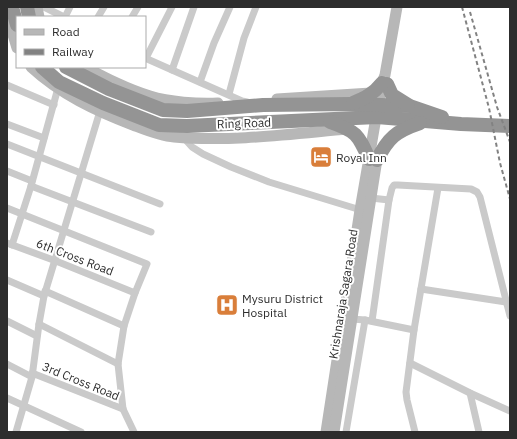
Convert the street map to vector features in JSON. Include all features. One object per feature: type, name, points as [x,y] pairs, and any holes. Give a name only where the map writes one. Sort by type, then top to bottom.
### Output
[{"type":"highway","points":[[10,11],[16,23]]},
{"type":"highway","name":"Ring Road","points":[[43,68],[59,82],[103,103],[159,125],[187,126],[326,120],[382,97]]},
{"type":"highway","name":"Ring Road","points":[[68,68],[109,89],[163,110],[187,111],[263,105],[351,104],[382,97],[461,124]]},
{"type":"highway","points":[[382,97],[392,96],[410,106]]},
{"type":"highway","name":"Ring Road","points":[[382,97],[426,121],[510,126]]},
{"type":"highway","points":[[326,120],[356,134],[373,160],[395,134],[409,126],[426,121]]},
{"type":"street","points":[[44,7],[62,16]]},
{"type":"street","points":[[65,16],[70,7]]},
{"type":"street","points":[[99,16],[104,7]]},
{"type":"street","points":[[133,16],[138,7]]},
{"type":"street","points":[[146,56],[172,7]]},
{"type":"street","points":[[172,70],[194,7]]},
{"type":"street","points":[[200,82],[214,43],[230,7]]},
{"type":"street","points":[[229,94],[244,38],[256,7]]},
{"type":"street","points":[[373,160],[397,7]]},
{"type":"street","points":[[10,11],[12,33],[16,45]]},
{"type":"street","points":[[146,58],[242,101],[263,105]]},
{"type":"street","points":[[31,68],[43,79],[83,104],[120,121],[156,134],[174,137],[231,137],[348,129]]},
{"type":"street","points":[[87,68],[125,87],[151,97],[188,102],[215,103],[382,97]]},
{"type":"street","points":[[7,85],[54,105]]},
{"type":"street","points":[[9,244],[31,183],[58,88]]},
{"type":"street","points":[[16,432],[32,375],[38,324],[45,294],[100,111]]},
{"type":"street","points":[[7,124],[44,138]]},
{"type":"street","points":[[183,137],[192,147],[203,154],[231,167],[275,184],[364,212]]},
{"type":"street","points":[[7,144],[160,204]]},
{"type":"street","name":"Krishnaraja Sagara Road","points":[[334,432],[352,319],[364,212],[370,198],[373,160]]},
{"type":"street","name":"Krishnaraja Sagara Road","points":[[326,432],[373,160]]},
{"type":"street","points":[[7,172],[73,202],[151,232]]},
{"type":"street","points":[[346,432],[369,321],[392,188],[394,185],[471,189],[477,192],[480,197],[510,316]]},
{"type":"street","points":[[415,432],[406,396],[414,330],[438,188]]},
{"type":"street","points":[[370,198],[390,200]]},
{"type":"street","points":[[7,208],[147,264],[124,326],[118,364],[123,409],[134,432]]},
{"type":"street","name":"6th Cross Road","points":[[9,244],[135,293]]},
{"type":"street","points":[[7,280],[124,326]]},
{"type":"street","points":[[421,289],[506,302]]},
{"type":"street","points":[[352,319],[414,330]]},
{"type":"street","points":[[7,321],[37,336]]},
{"type":"street","points":[[38,324],[118,364]]},
{"type":"street","points":[[410,363],[510,411]]},
{"type":"street","name":"3rd Cross Road","points":[[7,364],[32,375],[123,409]]},
{"type":"street","points":[[470,393],[479,432]]},
{"type":"street","points":[[7,398],[81,432]]},
{"type":"railway","points":[[462,7],[489,108],[500,163],[510,199]]},
{"type":"railway","points":[[470,12],[497,107],[510,142]]},
{"type":"place","name":"Royal Inn","points":[[321,157]]},
{"type":"place","name":"Mysuru District Hospital","points":[[227,305]]}]
